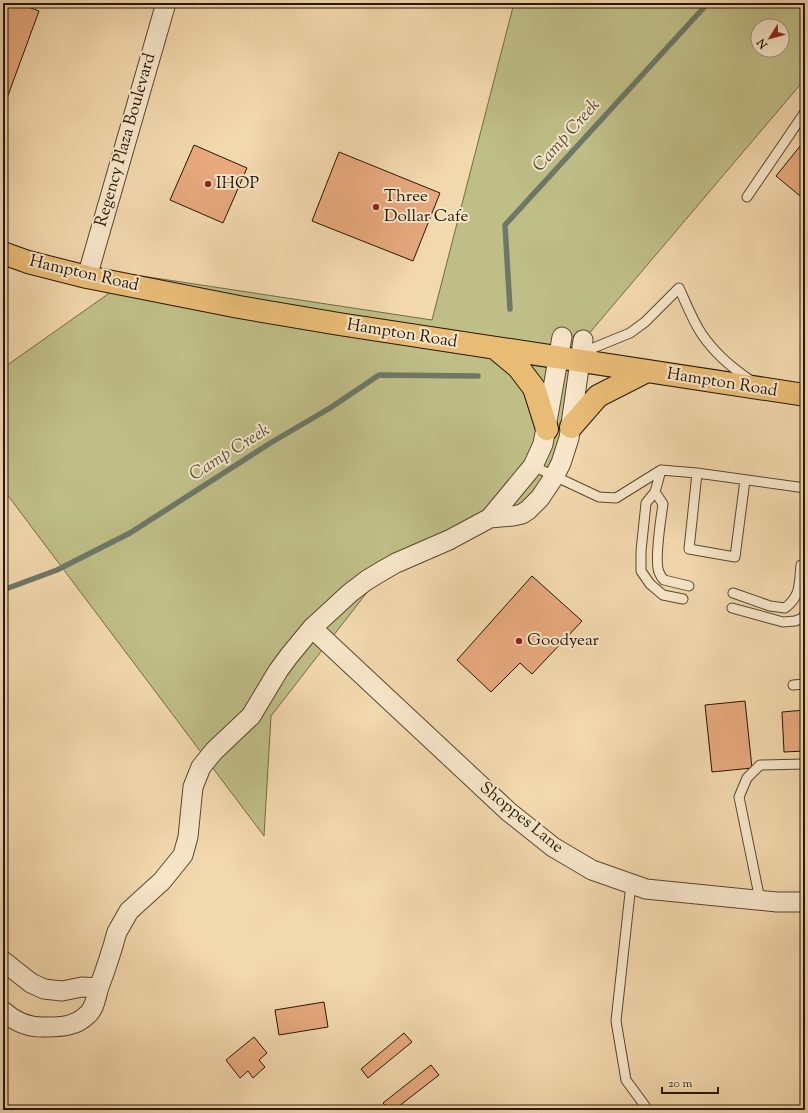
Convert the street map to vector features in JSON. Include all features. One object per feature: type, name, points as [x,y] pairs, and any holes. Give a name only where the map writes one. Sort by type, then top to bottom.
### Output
[{"type":"main road","name":"Hampton Road","points":[[3,253],[28,262],[87,277],[254,309],[495,348],[560,347],[582,351],[648,371],[767,390],[803,394]]},
{"type":"main road","points":[[495,348],[518,368],[534,388],[547,429]]},
{"type":"main road","points":[[571,427],[598,396],[648,371]]},
{"type":"street","name":"Regency Plaza Boulevard","points":[[87,277],[166,3]]},
{"type":"street","points":[[3,1011],[23,1024],[35,1028],[73,1025],[88,1015],[95,1002],[117,932],[129,911],[162,881],[182,855],[188,837],[193,787],[201,767],[214,751],[251,716],[278,671],[289,656],[312,628],[335,606],[367,580],[396,563],[449,540],[490,518],[533,466],[543,444],[547,429],[560,347]]},
{"type":"street","points":[[490,518],[513,516],[528,510],[540,498],[554,477],[566,450],[571,427],[582,351]]},
{"type":"street","name":"Shoppes Lane","points":[[312,628],[509,812],[547,843],[592,870],[646,889],[760,900],[805,902]]},
{"type":"street","points":[[3,961],[31,983],[44,989],[62,991],[82,987],[99,988]]},
{"type":"lane","points":[[746,197],[805,112]]},
{"type":"lane","points":[[582,351],[630,333],[645,322],[679,288],[701,332],[712,347],[741,374],[767,390]]},
{"type":"lane","points":[[533,466],[599,497],[616,498],[661,470],[697,473],[805,488]]},
{"type":"lane","points":[[661,470],[655,492],[646,502],[641,551],[641,571],[650,584],[662,595],[684,599]]},
{"type":"lane","points":[[697,473],[689,549],[735,557],[745,480]]},
{"type":"lane","points":[[655,492],[663,504],[658,537],[658,572],[664,580],[689,586]]},
{"type":"lane","points":[[733,593],[770,606],[785,608],[792,603],[798,593],[801,565]]},
{"type":"lane","points":[[732,608],[783,622],[795,622],[804,618],[805,613]]},
{"type":"lane","points":[[793,685],[805,684]]},
{"type":"lane","points":[[760,900],[739,797],[747,778],[760,766],[805,764]]},
{"type":"lane","points":[[632,884],[616,1021],[626,1080],[648,1110]]},
{"type":"shaded area","points":[[514,3],[805,3],[805,79],[581,343],[545,502],[375,582],[271,716],[264,836],[3,489],[3,368],[135,275],[432,320]]},
{"type":"building","points":[[3,3],[18,3],[39,11],[3,109]]},
{"type":"building","points":[[805,140],[805,200],[776,176]]},
{"type":"building","name":"IHOP","points":[[194,145],[247,168],[223,223],[170,200]]},
{"type":"building","name":"Three Dollar Cafe","points":[[339,152],[440,193],[413,261],[312,221]]},
{"type":"building","name":"Goodyear","points":[[532,576],[582,621],[532,674],[520,663],[491,692],[457,660]]},
{"type":"building","points":[[745,701],[752,768],[712,772],[705,705]]},
{"type":"building","points":[[805,710],[805,751],[784,752],[782,712]]},
{"type":"building","points":[[324,1002],[328,1027],[279,1035],[275,1010]]},
{"type":"building","points":[[404,1033],[412,1042],[368,1078],[361,1069]]},
{"type":"building","points":[[254,1037],[267,1053],[259,1060],[265,1067],[253,1078],[248,1071],[240,1078],[226,1060]]},
{"type":"building","points":[[431,1065],[439,1075],[394,1110],[389,1110],[383,1103]]},
{"type":"waterway","name":"Camp Creek","points":[[510,309],[505,225],[708,3]]},
{"type":"waterway","name":"Camp Creek","points":[[3,590],[57,570],[130,533],[272,442],[330,408],[379,375],[478,376]]},
{"type":"place","name":"IHOP","points":[[208,184]]},
{"type":"place","name":"Three Dollar Cafe","points":[[376,207]]},
{"type":"place","name":"Goodyear","points":[[519,641]]}]
